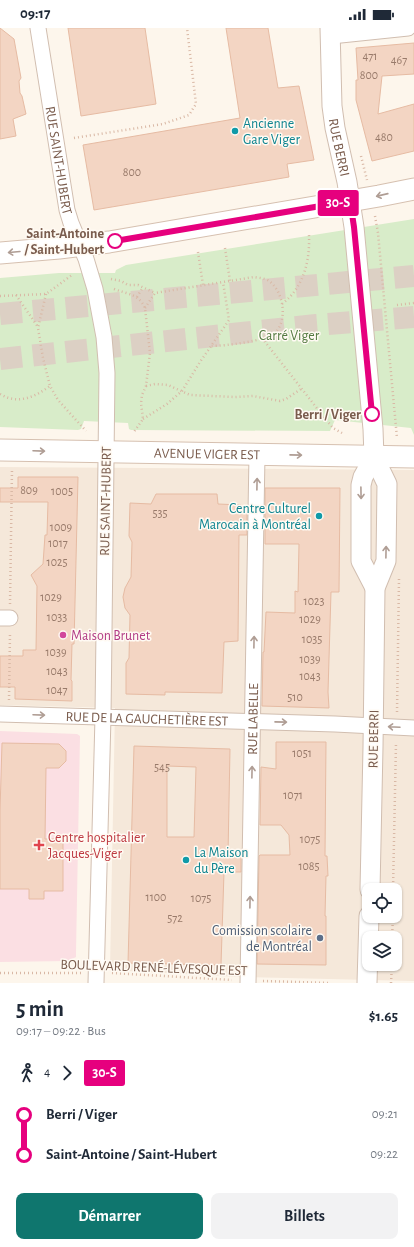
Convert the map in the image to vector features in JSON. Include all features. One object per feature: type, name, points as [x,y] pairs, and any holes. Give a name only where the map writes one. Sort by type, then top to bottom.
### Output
[{"type":"main road","points":[[0,253],[110,242],[414,189]]},
{"type":"main road","name":"AVENUE VIGER EST","points":[[6,450],[414,457]]},
{"type":"street","name":"RUE SAINT-HUBERT","points":[[38,28],[67,210],[95,289],[104,338],[107,373],[103,717],[97,978]]},
{"type":"street","points":[[330,32],[408,28]]},
{"type":"street","name":"RUE BERRI","points":[[330,32],[332,106],[354,227],[374,457],[387,484],[386,562],[374,588],[370,883]]},
{"type":"street","name":"RUE LABELLE","points":[[248,982],[257,455]]},
{"type":"street","name":"RUE BERRI","points":[[374,457],[360,485],[361,561],[374,588]]},
{"type":"street","name":"RUE DE LA GAUCHETIÈRE EST","points":[[4,709],[76,717],[335,724],[414,728]]},
{"type":"street","points":[[367,983],[369,923]]},
{"type":"path","points":[[74,138],[163,124],[189,115],[196,104],[187,28]]},
{"type":"path","points":[[378,233],[396,429]]},
{"type":"path","points":[[282,305],[297,290],[303,275],[310,252],[309,235]]},
{"type":"path","points":[[225,248],[230,281]]},
{"type":"path","points":[[198,252],[203,285]]},
{"type":"path","points":[[0,296],[46,294],[72,276]]},
{"type":"path","points":[[111,279],[121,281],[128,285],[138,285],[155,293],[254,277],[268,280],[278,292],[282,305],[282,320],[276,332],[269,337],[219,346],[210,346]]},
{"type":"path","points":[[133,433],[143,419],[167,404],[182,391],[210,346],[228,323],[223,282]]},
{"type":"path","points":[[137,297],[143,287]]},
{"type":"path","points":[[114,289],[137,297],[146,308],[150,353],[146,386],[142,395],[141,403],[143,419]]},
{"type":"path","points":[[146,308],[155,293]]},
{"type":"path","points":[[46,294],[38,328],[50,386],[58,400],[86,431]]},
{"type":"path","points":[[16,295],[38,328]]},
{"type":"path","points":[[397,305],[414,303]]},
{"type":"path","points":[[262,338],[333,428],[342,432]]},
{"type":"path","points":[[146,386],[155,384],[168,385],[190,395],[235,397],[254,396],[280,401],[302,389]]},
{"type":"path","points":[[0,394],[6,398],[17,400],[28,399],[50,386]]},
{"type":"path","points":[[4,709],[6,450]]},
{"type":"path","name":"RUE BERRI","points":[[397,706],[399,586]]},
{"type":"path","name":"RUE BERRI","points":[[393,883],[396,748]]},
{"type":"path","points":[[392,971],[392,983]]},
{"type":"path","name":"BOULEVARD RENÉ-LÉVESQUE EST","points":[[0,973],[97,978],[331,983]]},
{"type":"shaded area","points":[[0,467],[414,470],[414,981],[239,977],[110,970],[115,708],[0,705]]},
{"type":"shaded area","name":"Centre hospitalier Jacques-Viger","points":[[0,731],[77,734],[80,736],[76,957],[68,961],[0,962]]},
{"type":"green space","name":"Carré Viger","points":[[414,219],[414,435],[411,428],[335,420],[330,431],[131,430],[129,429],[128,423],[84,421],[81,429],[78,430],[0,427],[0,278],[59,273],[115,273],[116,270],[126,265]]},
{"type":"building","points":[[0,28],[14,39],[21,78],[19,81],[20,93],[26,114],[13,119],[16,136],[0,139]]},
{"type":"building","points":[[68,28],[145,28],[156,104],[81,116]]},
{"type":"building","name":"Ancienne Gare Viger","points":[[226,28],[268,28],[278,88],[299,86],[314,160],[287,164],[289,177],[94,210],[83,145],[240,118]]},
{"type":"building","points":[[414,43],[414,74],[382,76],[378,114],[414,104],[414,151],[372,161],[356,100],[356,80],[358,80],[356,48]]},
{"type":"building","points":[[18,477],[78,477],[74,644],[72,644],[71,680],[72,701],[15,699],[15,687],[0,687],[0,656],[23,656],[23,650],[36,650],[37,586],[31,575],[43,564],[45,535],[47,535],[48,502],[0,502],[0,488],[18,488]]},
{"type":"building","points":[[265,488],[340,488],[339,592],[331,592],[328,692],[329,708],[262,706],[263,652],[266,612],[295,613],[295,591],[298,592],[299,544],[265,544]]},
{"type":"building","points":[[156,494],[217,494],[218,504],[241,505],[247,513],[247,535],[239,535],[238,641],[224,642],[222,693],[165,692],[165,695],[126,694],[126,663],[129,658],[130,615],[125,608],[123,597],[125,588],[131,577],[132,542],[129,536],[130,503],[151,504]]},
{"type":"building","points":[[276,742],[326,742],[325,856],[327,856],[328,876],[326,876],[325,916],[326,965],[257,964],[259,856],[290,855],[289,835],[281,825],[260,825],[261,767],[276,769]]},
{"type":"building","points":[[2,743],[59,744],[66,751],[66,761],[59,768],[46,768],[45,839],[63,839],[63,891],[44,891],[44,899],[29,899],[29,889],[0,889]]},
{"type":"building","name":"La Maison du Père","points":[[134,746],[230,749],[228,855],[241,855],[241,872],[224,872],[221,965],[128,963]],"holes":[[[167,766],[196,767],[194,837],[167,837]]]},
{"type":"tunnel","points":[[0,314],[414,276]]},
{"type":"tunnel","points":[[0,359],[316,325],[414,317]]},
{"type":"bus line","name":"30-S","points":[[115,241],[350,201],[354,227],[372,414]]},
{"type":"place","name":"Ancienne Gare Viger","points":[[235,131]]},
{"type":"place","name":"Saint-Antoine / Saint-Hubert","points":[[115,241]]},
{"type":"place","name":"Berri / Viger","points":[[372,414]]},
{"type":"place","name":"Centre Culturel Marocain à Montréal","points":[[319,516]]},
{"type":"place","name":"Maison Brunet","points":[[63,635]]},
{"type":"place","name":"Centre hospitalier Jacques-Viger","points":[[39,845]]},
{"type":"place","name":"La Maison du Père","points":[[186,860]]},
{"type":"place","name":"Comission scolaire de Montréal","points":[[320,938]]}]
